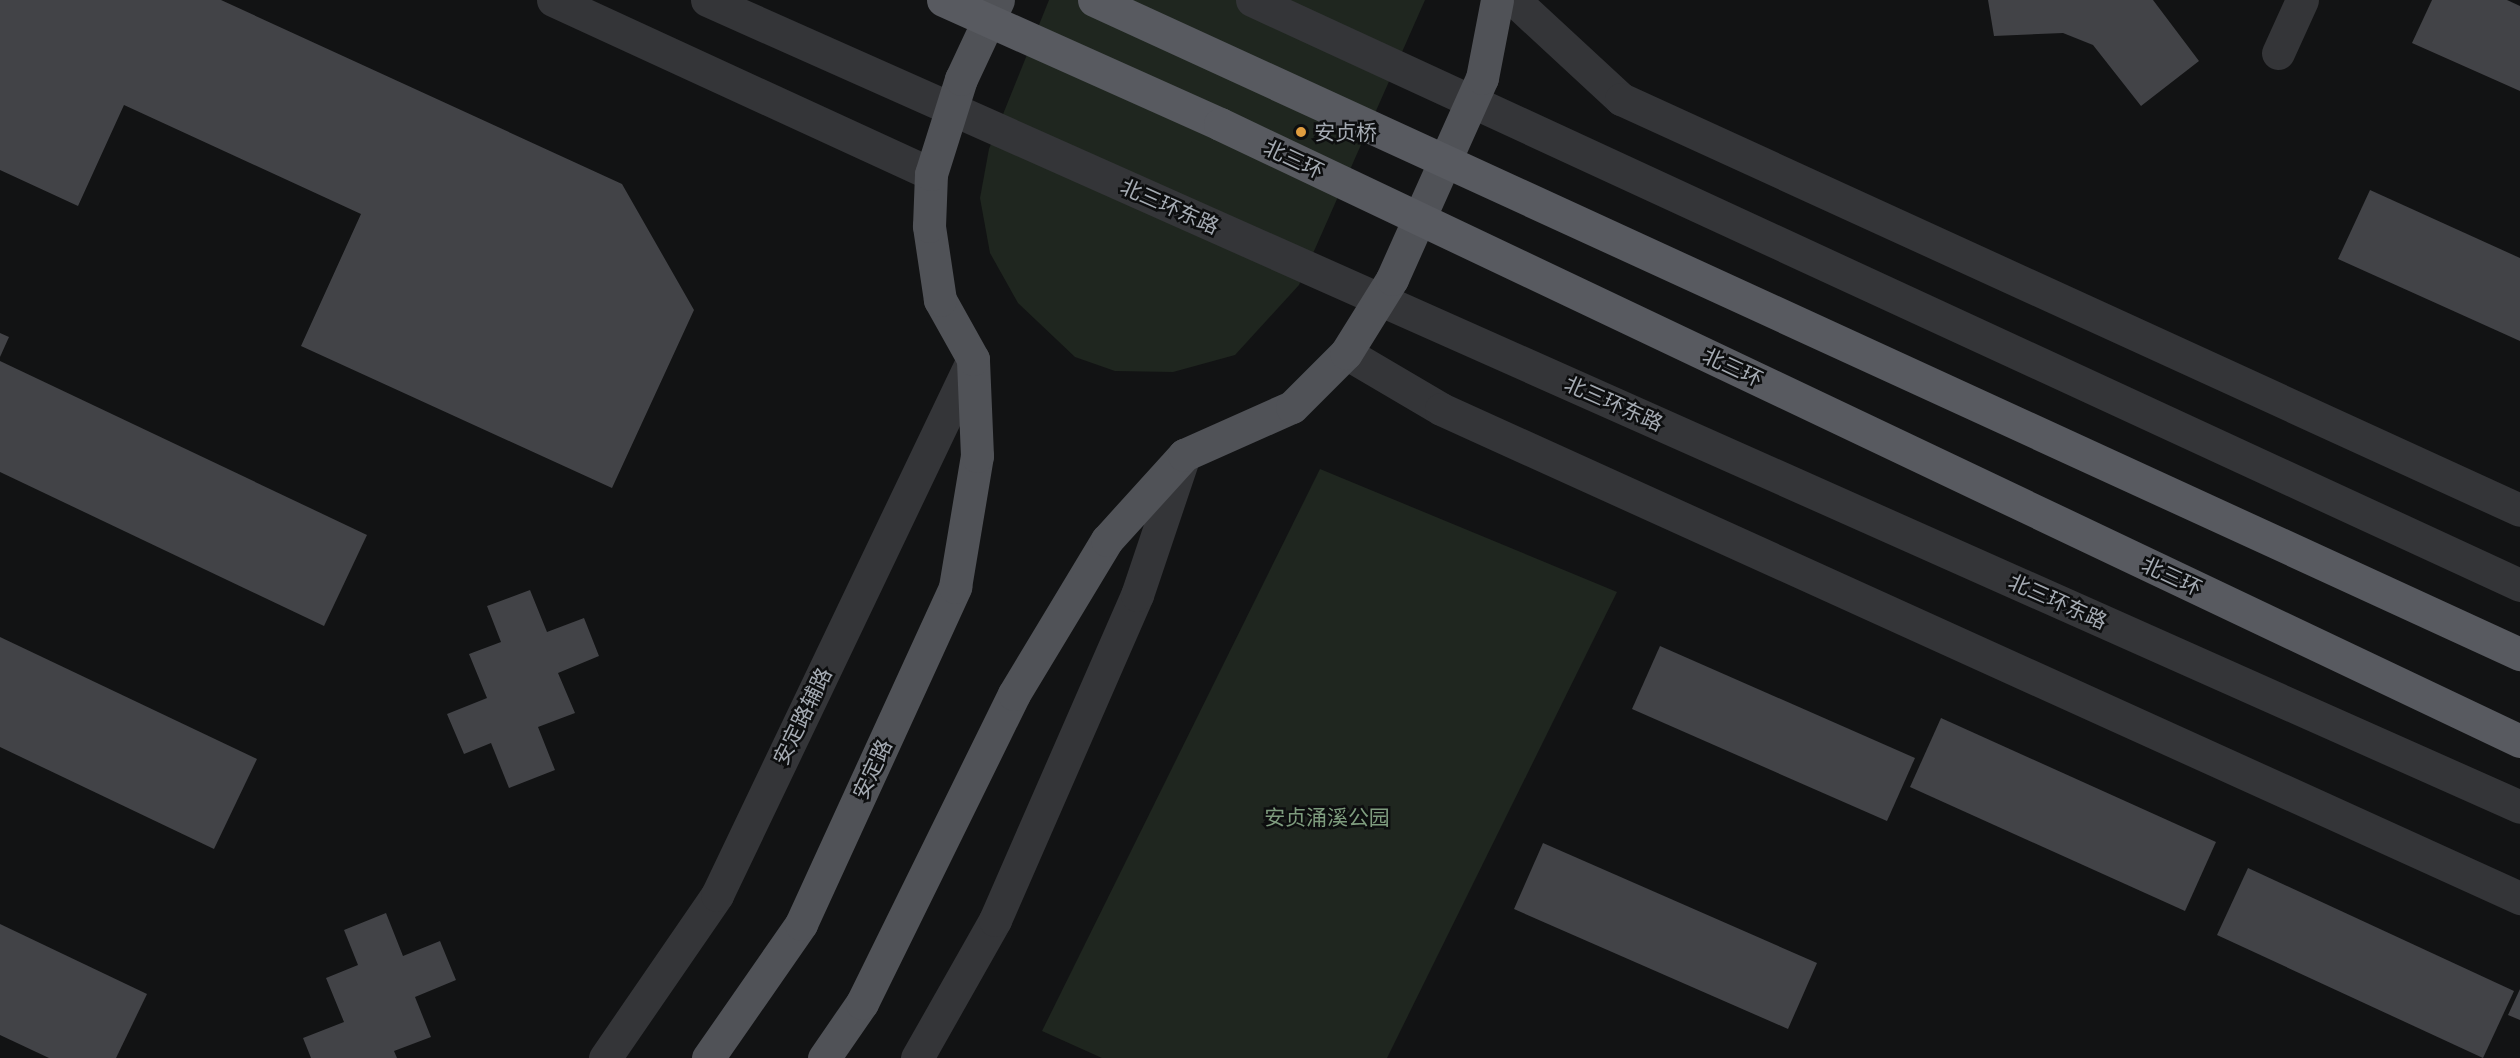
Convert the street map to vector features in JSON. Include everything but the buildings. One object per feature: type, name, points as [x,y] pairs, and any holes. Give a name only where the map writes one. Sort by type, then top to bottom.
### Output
[{"type":"highway","name":"北三环","points":[[943,0],[1220,124],[2520,741]]},
{"type":"highway","points":[[1094,0],[2520,654]]},
{"type":"main road","points":[[973,358],[940,300],[928,226],[931,174],[961,79],[998,0]]},
{"type":"main road","points":[[824,1058],[862,1003],[1059,612],[1123,521],[1184,455],[1292,407],[1346,353],[1392,279],[1482,78],[1497,0]]},
{"type":"main road","name":"安定路","points":[[708,1058],[801,924],[955,586],[977,456],[973,358]]},
{"type":"street","points":[[553,0],[931,174]]},
{"type":"street","name":"北三环东路","points":[[707,0],[2520,807]]},
{"type":"street","points":[[1252,0],[2520,585]]},
{"type":"street","points":[[1514,0],[1621,99],[2520,510]]},
{"type":"street","points":[[2278,53],[2302,0]]},
{"type":"street","points":[[1346,353],[1441,409],[2520,898]]},
{"type":"street","name":"安定路辅路","points":[[605,1058],[717,895],[973,358]]},
{"type":"street","points":[[917,1058],[1000,909],[1137,595],[1184,455]]},
{"type":"green space","points":[[1049,0],[1425,0],[1299,285],[1235,355],[1173,372],[1115,371],[1075,357],[1018,303],[990,253],[980,198],[989,149]]},
{"type":"green space","name":"安贞涌溪公园","points":[[1320,469],[1617,592],[1387,1058],[1102,1058],[1042,1031]]},
{"type":"place","name":"安贞桥","points":[[1301,132]]}]
